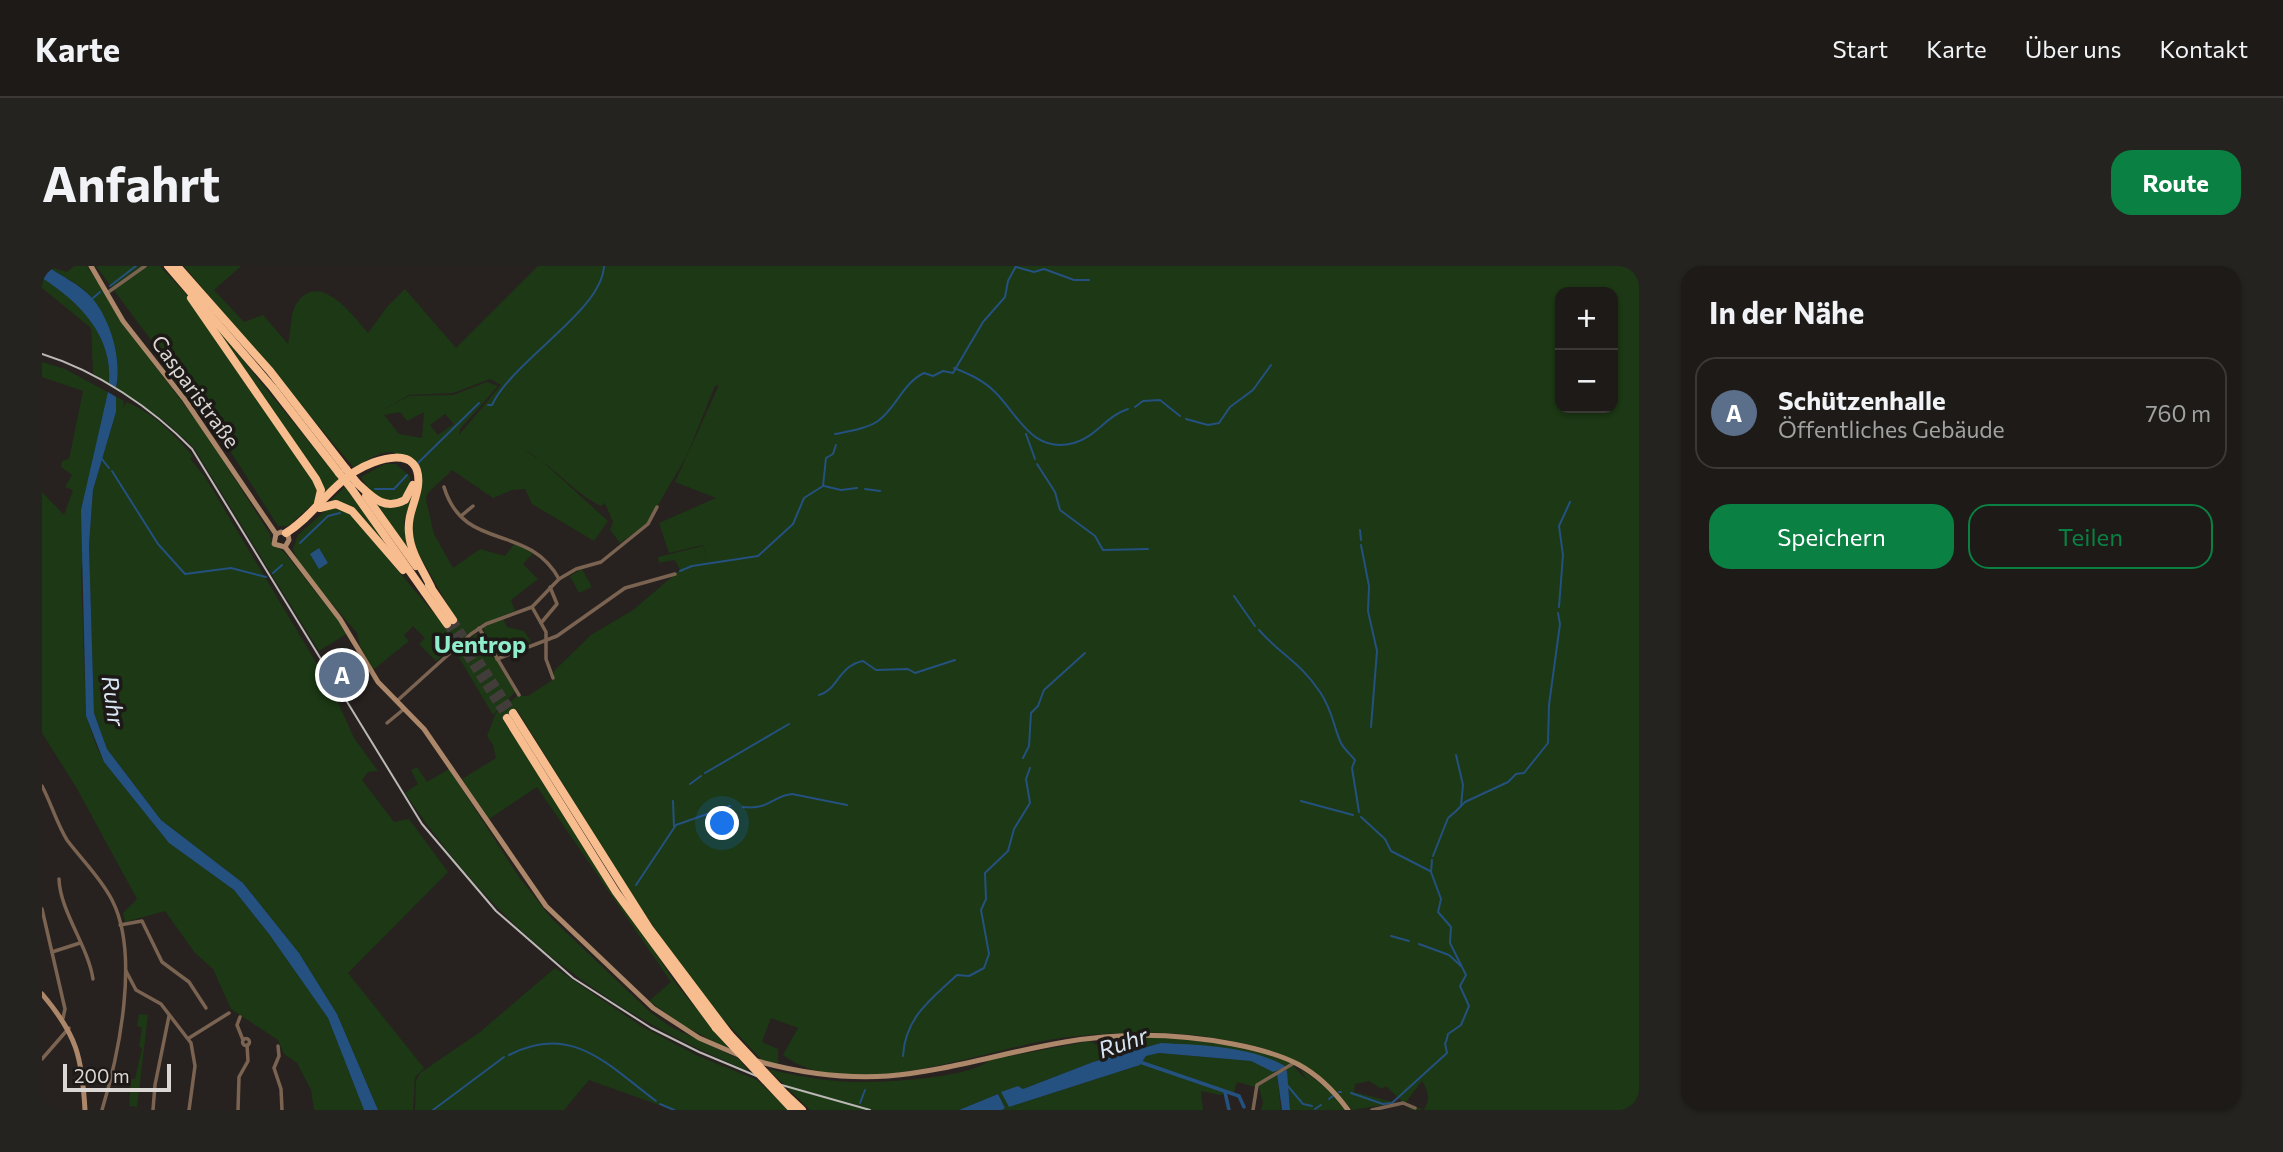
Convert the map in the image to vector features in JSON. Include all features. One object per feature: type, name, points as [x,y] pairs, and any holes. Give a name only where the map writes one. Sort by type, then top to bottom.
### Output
[{"type":"highway","points":[[168,266],[185,279],[343,471],[431,587]]},
{"type":"highway","points":[[177,266],[318,482],[321,490],[318,507]]},
{"type":"highway","points":[[287,539],[344,480],[367,464],[389,456],[406,461],[415,469],[418,481],[409,519],[410,540],[450,622],[352,511],[336,505],[318,507]]},
{"type":"highway","points":[[318,507],[351,479],[382,462],[401,462],[410,471],[413,481],[408,497],[391,505],[372,498],[354,486]]},
{"type":"highway","points":[[354,486],[436,606]]},
{"type":"highway","points":[[793,1110],[716,1028],[616,892],[510,715],[649,928],[729,1034],[802,1110]]},
{"type":"main road","name":"Casparistraße","points":[[91,266],[131,331],[185,400],[276,534],[274,544],[287,539]]},
{"type":"main road","points":[[276,534],[287,539],[344,624],[378,682],[405,707],[461,781],[546,906],[583,943],[674,1023],[719,1048],[749,1059],[811,1074],[887,1076],[941,1068],[1077,1040],[1168,1034],[1268,1051],[1296,1062],[1324,1080],[1348,1110]]},
{"type":"main road","points":[[42,994],[63,1018],[78,1051],[85,1110]]},
{"type":"street","points":[[106,293],[145,266]]},
{"type":"street","points":[[444,487],[461,516],[482,532],[528,545],[551,566],[559,579]]},
{"type":"street","points":[[461,516],[473,506]]},
{"type":"street","points":[[398,700],[480,628],[532,607],[559,579],[586,564],[601,562],[648,524],[657,507]]},
{"type":"street","points":[[497,659],[572,628],[584,614],[625,588],[675,574]]},
{"type":"street","points":[[541,623],[557,604],[550,587]]},
{"type":"street","points":[[532,607],[547,640],[546,659],[553,678]]},
{"type":"street","points":[[480,628],[519,695]]},
{"type":"street","points":[[387,723],[405,707]]},
{"type":"street","points":[[42,786],[66,837],[113,900],[120,925],[125,971],[118,1036],[102,1110]]},
{"type":"street","points":[[59,879],[81,943],[88,953],[93,979]]},
{"type":"street","points":[[42,909],[65,1009],[63,1018]]},
{"type":"street","points":[[120,925],[142,921],[162,962],[190,982],[206,1008]]},
{"type":"street","points":[[52,952],[81,943]]},
{"type":"street","points":[[125,971],[136,990],[161,1004],[189,1038],[195,1062],[189,1110]]},
{"type":"street","points":[[189,1038],[229,1013]]},
{"type":"street","points":[[153,1110],[155,1085],[169,1016]]},
{"type":"street","points":[[238,1110],[239,1077],[248,1061],[249,1040],[243,1040],[237,1025],[240,1017]]},
{"type":"street","points":[[42,1059],[69,1028]]},
{"type":"street","points":[[278,1046],[279,1056],[274,1068],[281,1089],[282,1110]]},
{"type":"street","points":[[1254,1110],[1254,1091],[1262,1080],[1296,1062]]},
{"type":"street","points":[[1372,1110],[1403,1103],[1415,1108]]},
{"type":"green space","points":[[47,266],[67,272],[74,266],[87,266],[145,353],[202,428],[270,534],[271,543],[284,552],[348,633],[319,651],[194,448],[165,421],[116,388],[117,366],[112,341],[92,298]]},
{"type":"green space","points":[[96,266],[160,266],[187,295],[319,488],[315,502],[288,526],[278,526],[211,421]]},
{"type":"green space","points":[[184,266],[241,266],[214,290],[244,322],[263,315],[288,344],[293,310],[304,295],[314,291],[334,298],[368,333],[387,307],[405,289],[456,348],[538,266],[1639,266],[1639,1110],[1424,1110],[1428,1096],[1422,1081],[1406,1102],[1423,1110],[1411,1110],[1386,1086],[1382,1089],[1369,1081],[1355,1084],[1354,1092],[1397,1103],[1352,1110],[1325,1081],[1282,1055],[1247,1044],[1167,1033],[1068,1037],[922,1069],[882,1075],[845,1075],[812,1070],[783,1055],[798,1028],[771,1018],[762,1042],[778,1049],[778,1064],[762,1060],[718,1014],[681,967],[628,889],[517,710],[503,720],[674,981],[730,1050],[684,1026],[649,1001],[671,982],[537,787],[489,819],[462,779],[496,758],[493,745],[487,736],[496,713],[518,696],[528,696],[554,679],[554,671],[591,635],[633,610],[680,570],[675,560],[659,563],[658,557],[703,546],[709,563],[703,545],[669,553],[659,523],[716,498],[675,482],[719,385],[715,386],[687,455],[647,524],[620,543],[610,530],[613,522],[605,503],[601,506],[591,500],[543,462],[608,521],[594,541],[532,504],[525,489],[512,490],[493,498],[452,470],[427,494],[426,500],[434,534],[453,568],[480,549],[505,556],[515,543],[533,553],[523,564],[538,579],[511,600],[515,611],[480,625],[436,661],[419,644],[425,638],[413,626],[404,635],[409,641],[373,670],[360,646],[357,633],[299,565],[293,549],[298,535],[328,508],[347,510],[443,624],[454,616],[412,542],[410,524],[421,482],[400,455],[377,455],[354,468]],"holes":[[[490,379],[501,385],[459,435],[460,429],[498,386],[487,382],[453,395],[409,396],[381,411],[409,395],[453,393]],[[400,412],[407,421],[424,412],[422,438],[399,434],[384,415]],[[445,414],[454,424],[438,435],[430,425]]]},
{"type":"green space","points":[[42,278],[69,298],[91,322],[105,350],[109,366],[109,384],[93,373],[91,328],[42,288]]},
{"type":"green space","points":[[209,318],[339,479],[322,497],[323,490]]},
{"type":"green space","points":[[42,362],[65,369],[124,401],[123,410],[126,402],[136,406],[171,432],[193,456],[190,459],[205,477],[332,689],[354,738],[378,771],[368,772],[362,780],[394,822],[409,819],[448,872],[348,973],[424,1068],[415,1077],[413,1110],[378,1110],[337,1014],[299,953],[243,883],[161,820],[107,749],[94,713],[89,545],[93,494],[81,571],[86,716],[96,745],[104,762],[169,843],[234,890],[269,934],[328,1018],[364,1110],[314,1110],[311,1090],[297,1063],[284,1054],[278,1040],[231,1009],[213,969],[195,953],[165,911],[125,922],[123,913],[137,899],[76,787],[42,733],[42,492],[64,515],[73,490],[65,487],[72,475],[61,467],[62,461],[69,459],[83,391],[42,377]],"holes":[[[108,393],[116,412],[94,488]]]},
{"type":"green space","points":[[385,464],[396,464],[410,476],[405,495],[395,501],[388,502],[375,496],[361,477]]},
{"type":"green space","points":[[345,487],[408,572],[355,512],[326,505]]},
{"type":"green space","points":[[412,496],[404,522],[408,551],[376,503],[404,504]]},
{"type":"green space","points":[[582,569],[592,587],[579,593],[570,576]]},
{"type":"green space","points":[[503,619],[507,627],[524,631],[531,642],[497,655],[484,632],[484,627]]},
{"type":"green space","points":[[476,634],[481,635],[515,692],[493,715],[455,651]]},
{"type":"green space","points":[[417,767],[427,782],[449,769],[519,877],[552,919],[650,1012],[671,1027],[739,1059],[748,1071],[694,1047],[644,1020],[554,959],[514,924],[476,885],[405,793],[418,784],[411,770]]},
{"type":"green space","points":[[555,968],[641,1026],[698,1056],[757,1080],[789,1110],[673,1110],[589,1080],[564,1110],[415,1110],[416,1081],[420,1073],[480,1032]]},
{"type":"green space","points":[[139,1014],[148,1015],[137,1107],[129,1106],[131,1079],[135,1079],[142,1048],[139,1047],[142,1028],[137,1026]]},
{"type":"green space","points":[[1145,1037],[1197,1041],[1263,1051],[1289,1061],[1308,1081],[1300,1069],[1327,1088],[1345,1110],[1290,1110],[1287,1070],[1277,1074],[1281,1110],[1261,1110],[1263,1102],[1259,1088],[1237,1082],[1234,1092],[1220,1095],[1201,1091],[1203,1110],[1002,1110],[1005,1108],[998,1094],[959,1110],[810,1110],[768,1069],[832,1081],[883,1082],[946,1075],[980,1066],[989,1060],[1090,1041],[1109,1052]],"holes":[[[1161,1043],[1275,1060],[1273,1072],[1251,1061],[1159,1053],[1146,1056],[1140,1065],[1009,1107],[1018,1086],[1023,1089],[1093,1062]]]},
{"type":"water","points":[[42,266],[47,266],[77,285],[99,307],[110,329],[116,353],[116,388],[109,384],[109,366],[99,335],[81,309],[42,278]]},
{"type":"water","points":[[108,392],[116,397],[116,412],[93,490],[89,545],[94,713],[107,749],[161,820],[243,883],[299,953],[337,1014],[378,1110],[364,1110],[328,1018],[269,934],[234,890],[169,843],[104,762],[86,716],[81,510]]},
{"type":"water","points":[[319,548],[328,563],[319,569],[310,554]]},
{"type":"water","points":[[1161,1043],[1242,1051],[1273,1060],[1286,1067],[1273,1072],[1251,1061],[1159,1053],[1146,1056],[1140,1065],[1009,1107],[1001,1092],[1018,1086],[1023,1089],[1093,1062]]},
{"type":"water","points":[[1287,1070],[1290,1110],[1282,1110],[1277,1074]]},
{"type":"water","points":[[998,1094],[1005,1108],[1002,1110],[959,1110]]},
{"type":"waterway","points":[[110,286],[136,266]]},
{"type":"waterway","points":[[488,405],[492,405],[519,370],[589,300],[600,283],[604,266]]},
{"type":"waterway","points":[[835,434],[863,428],[878,421],[910,383],[924,373],[933,376],[943,371],[953,373],[983,322],[1005,297],[1008,281],[1016,266]]},
{"type":"waterway","points":[[1016,267],[1034,272],[1044,269],[1074,280],[1089,280]]},
{"type":"waterway","points":[[93,298],[100,292]]},
{"type":"waterway","points":[[1186,419],[1208,425],[1219,423],[1230,407],[1253,390],[1271,365]]},
{"type":"waterway","points":[[954,368],[990,388],[1028,431],[1047,443],[1060,445],[1082,440],[1128,409]]},
{"type":"waterway","points":[[1135,407],[1143,401],[1160,400],[1180,416]]},
{"type":"waterway","points":[[418,463],[479,403]]},
{"type":"waterway","points":[[1026,434],[1035,459]]},
{"type":"waterway","points":[[680,571],[692,566],[758,556],[793,524],[804,498],[823,486],[826,458],[833,454],[836,445]]},
{"type":"waterway","points":[[101,458],[109,468]]},
{"type":"waterway","points":[[1037,464],[1055,492],[1060,510],[1095,536],[1103,550],[1148,549]]},
{"type":"waterway","points":[[112,471],[158,544],[185,574],[231,568],[266,577]]},
{"type":"waterway","points":[[375,489],[394,489],[407,475]]},
{"type":"waterway","points":[[824,486],[841,490],[857,488]]},
{"type":"waterway","points":[[865,489],[880,491]]},
{"type":"waterway","points":[[1559,607],[1563,555],[1559,526],[1570,502]]},
{"type":"waterway","points":[[300,543],[328,516],[340,513]]},
{"type":"waterway","points":[[1360,530],[1361,540]]},
{"type":"waterway","points":[[1361,545],[1369,586],[1368,611],[1377,651],[1371,727]]},
{"type":"waterway","points":[[273,573],[282,565]]},
{"type":"waterway","points":[[1234,596],[1255,626]]},
{"type":"waterway","points":[[1433,856],[1448,818],[1465,802],[1508,782],[1516,774],[1524,773],[1548,743],[1549,705],[1560,624],[1558,613]]},
{"type":"waterway","points":[[1259,630],[1305,673],[1324,699],[1341,743],[1355,760],[1352,768],[1359,812]]},
{"type":"waterway","points":[[1023,758],[1029,746],[1031,713],[1038,706],[1044,690],[1085,653]]},
{"type":"waterway","points":[[819,695],[830,688],[848,668],[863,661],[876,670],[908,669],[915,673],[955,660]]},
{"type":"waterway","points":[[705,773],[789,724]]},
{"type":"waterway","points":[[1456,755],[1463,785],[1461,806]]},
{"type":"waterway","points":[[903,1056],[908,1031],[929,1002],[957,975],[969,976],[984,968],[989,954],[981,910],[986,899],[985,873],[1008,851],[1014,829],[1030,803],[1026,779],[1030,768]]},
{"type":"waterway","points":[[690,784],[701,776]]},
{"type":"waterway","points":[[743,807],[759,807],[792,794],[847,805]]},
{"type":"waterway","points":[[673,801],[674,827]]},
{"type":"waterway","points":[[1301,801],[1353,815]]},
{"type":"waterway","points":[[636,885],[676,825],[730,806]]},
{"type":"waterway","points":[[1361,817],[1385,839],[1391,851],[1430,871]]},
{"type":"waterway","points":[[1432,860],[1431,872],[1441,899],[1438,912],[1451,927],[1450,943],[1466,975],[1460,986],[1469,1006],[1461,1025],[1448,1034],[1446,1042]]},
{"type":"waterway","points":[[1391,936],[1409,941]]},
{"type":"waterway","points":[[1419,944],[1449,955],[1461,966]]},
{"type":"waterway","points":[[509,1055],[531,1046],[552,1043],[571,1046],[605,1062],[656,1101]]},
{"type":"waterway","points":[[1351,1093],[1383,1104],[1392,1103],[1447,1053],[1445,1043]]},
{"type":"waterway","points":[[433,1110],[504,1057]]},
{"type":"waterway","name":"Ruhr","points":[[1137,1061],[1239,1096],[1244,1107]]},
{"type":"waterway","points":[[1287,1085],[1303,1104],[1312,1106]]},
{"type":"waterway","points":[[860,1103],[865,1090]]},
{"type":"waterway","points":[[1225,1092],[1229,1110]]},
{"type":"waterway","points":[[1329,1099],[1333,1096]]},
{"type":"waterway","points":[[660,1104],[674,1110]]},
{"type":"waterway","points":[[1315,1109],[1321,1105]]},
{"type":"tunnel","points":[[453,620],[513,713]]},
{"type":"tunnel","points":[[447,624],[507,718]]},
{"type":"railway","points":[[42,354],[83,370],[123,392],[159,419],[192,449],[422,824],[496,911],[573,978],[651,1028],[699,1052],[771,1082],[870,1110]]},
{"type":"place","name":"Schützenhalle","points":[[342,675]]},
{"type":"district","name":"Uentrop","points":[[480,645]]}]
